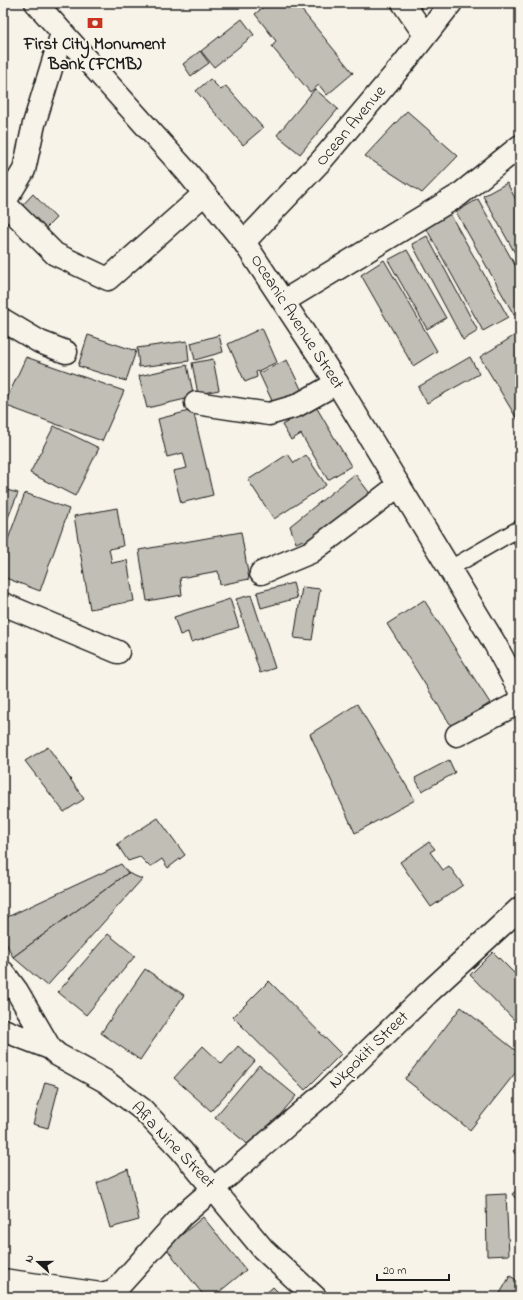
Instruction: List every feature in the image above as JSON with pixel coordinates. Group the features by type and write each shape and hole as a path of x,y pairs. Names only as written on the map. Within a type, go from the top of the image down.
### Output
{"street":[{"name":"Oceanic Avenue Street","path":"36,3 187,172 244,242 337,383 517,679"},
{"path":"403,3 425,35"},
{"name":"Ocean Avenue","path":"244,242 321,162 404,63 451,3"},
{"path":"62,33 34,124 24,170 4,203 55,254 108,279 204,194"},
{"path":"284,301 459,195 520,146"},
{"path":"3,320 40,342 66,352"},
{"path":"196,403 269,414 296,406 337,383"},
{"path":"261,573 311,552 399,485"},
{"path":"3,604 118,652"},
{"path":"457,735 520,702"},
{"name":"Nkpokiti Street","path":"3,1280 101,1294 112,1291 119,1286 183,1215 328,1090 428,993 520,908"},
{"path":"3,972 17,991 50,1048"},
{"name":"Afia Nine Street","path":"3,1030 50,1048 105,1081 143,1110 181,1150 263,1249 315,1297"}],"lane":[{"path":"449,569 520,528"}],"building":[{"path":"268,3 296,3 353,73 327,95 319,85 310,92 272,47 276,41 255,14"},
{"path":"242,19 254,35 214,67 201,51"},
{"path":"200,51 209,63 191,76 183,64"},
{"path":"210,79 221,90 226,86 263,128 243,145 196,91"},
{"path":"315,89 338,109 300,154 277,135"},
{"path":"407,111 458,156 422,193 365,156"},
{"path":"507,183 520,207 520,262 483,196"},
{"path":"33,194 56,218 42,232 19,209"},
{"path":"478,199 520,274 520,311 514,315 456,212"},
{"path":"450,214 508,317 483,331 426,228"},
{"path":"427,236 478,331 463,340 412,244"},
{"path":"407,250 446,318 427,329 388,260"},
{"path":"384,260 437,351 413,366 361,275"},
{"path":"262,328 277,362 256,372 257,377 245,382 228,344"},
{"path":"520,332 520,424 480,357"},
{"path":"88,335 136,351 126,381 78,366"},
{"path":"219,335 223,352 195,360 191,343"},
{"path":"187,341 189,361 139,367 137,348"},
{"path":"26,357 124,391 102,441 4,405"},
{"path":"470,357 479,374 427,403 418,387"},
{"path":"213,359 219,390 198,394 192,363"},
{"path":"287,360 302,391 274,405 259,373"},
{"path":"187,365 194,397 147,408 139,376"},
{"path":"315,405 351,466 328,480 301,434 291,440 282,425"},
{"path":"193,410 213,495 181,503 173,471 187,468 183,453 167,457 158,419"},
{"path":"54,426 99,448 75,496 30,473"},
{"path":"288,454 294,463 306,455 326,485 274,519 248,480"},
{"path":"355,474 372,496 307,546 303,540 296,543 290,526"},
{"path":"3,489 18,493 3,530"},
{"path":"25,493 69,509 40,591 3,577 3,553"},
{"path":"117,508 123,546 109,549 112,563 127,560 134,601 90,609 74,516"},
{"path":"241,532 249,579 220,585 218,571 180,578 182,595 147,601 139,550"},
{"path":"520,536 520,558 512,539"},
{"path":"293,583 297,598 261,608 257,592"},
{"path":"302,587 320,589 312,640 294,638"},
{"path":"251,595 275,668 260,673 236,599"},
{"path":"230,599 239,627 191,642 188,632 180,635 174,617"},
{"path":"424,600 490,703 452,727 387,624"},
{"path":"357,704 415,800 355,833 310,734"},
{"path":"48,747 84,799 64,812 25,761"},
{"path":"449,760 455,773 422,791 415,778"},
{"path":"158,818 185,855 168,868 162,859 150,867 140,857 128,861 117,844"},
{"path":"429,842 435,849 430,852 443,870 449,866 463,885 431,907 400,862"},
{"path":"121,864 128,873 13,957 3,937 3,919"},
{"path":"128,873 142,879 47,986 13,957"},
{"path":"108,934 135,956 86,1015 58,992"},
{"path":"493,952 520,979 520,1026 470,975"},
{"path":"145,969 184,995 140,1060 101,1033"},
{"path":"269,981 341,1054 305,1090 233,1017"},
{"path":"461,1007 520,1054 520,1067 470,1130 405,1079"},
{"path":"203,1046 222,1064 238,1046 255,1061 211,1111 174,1078"},
{"path":"259,1065 296,1096 252,1148 215,1117"},
{"path":"45,1082 59,1086 48,1128 33,1124"},
{"path":"520,1145 520,1160 513,1151"},
{"path":"128,1169 139,1220 110,1228 97,1183"},
{"path":"520,1188 520,1204 512,1194"},
{"path":"506,1194 509,1255 487,1256 486,1195"},
{"path":"203,1217 246,1270 213,1297 205,1297 166,1248"},
{"path":"510,1276 520,1282 520,1296 498,1297"},
{"path":"273,1287 283,1297 262,1297"}],"place":[{"name":"First City Monument Bank (FCMB)","path":"95,23"}]}
